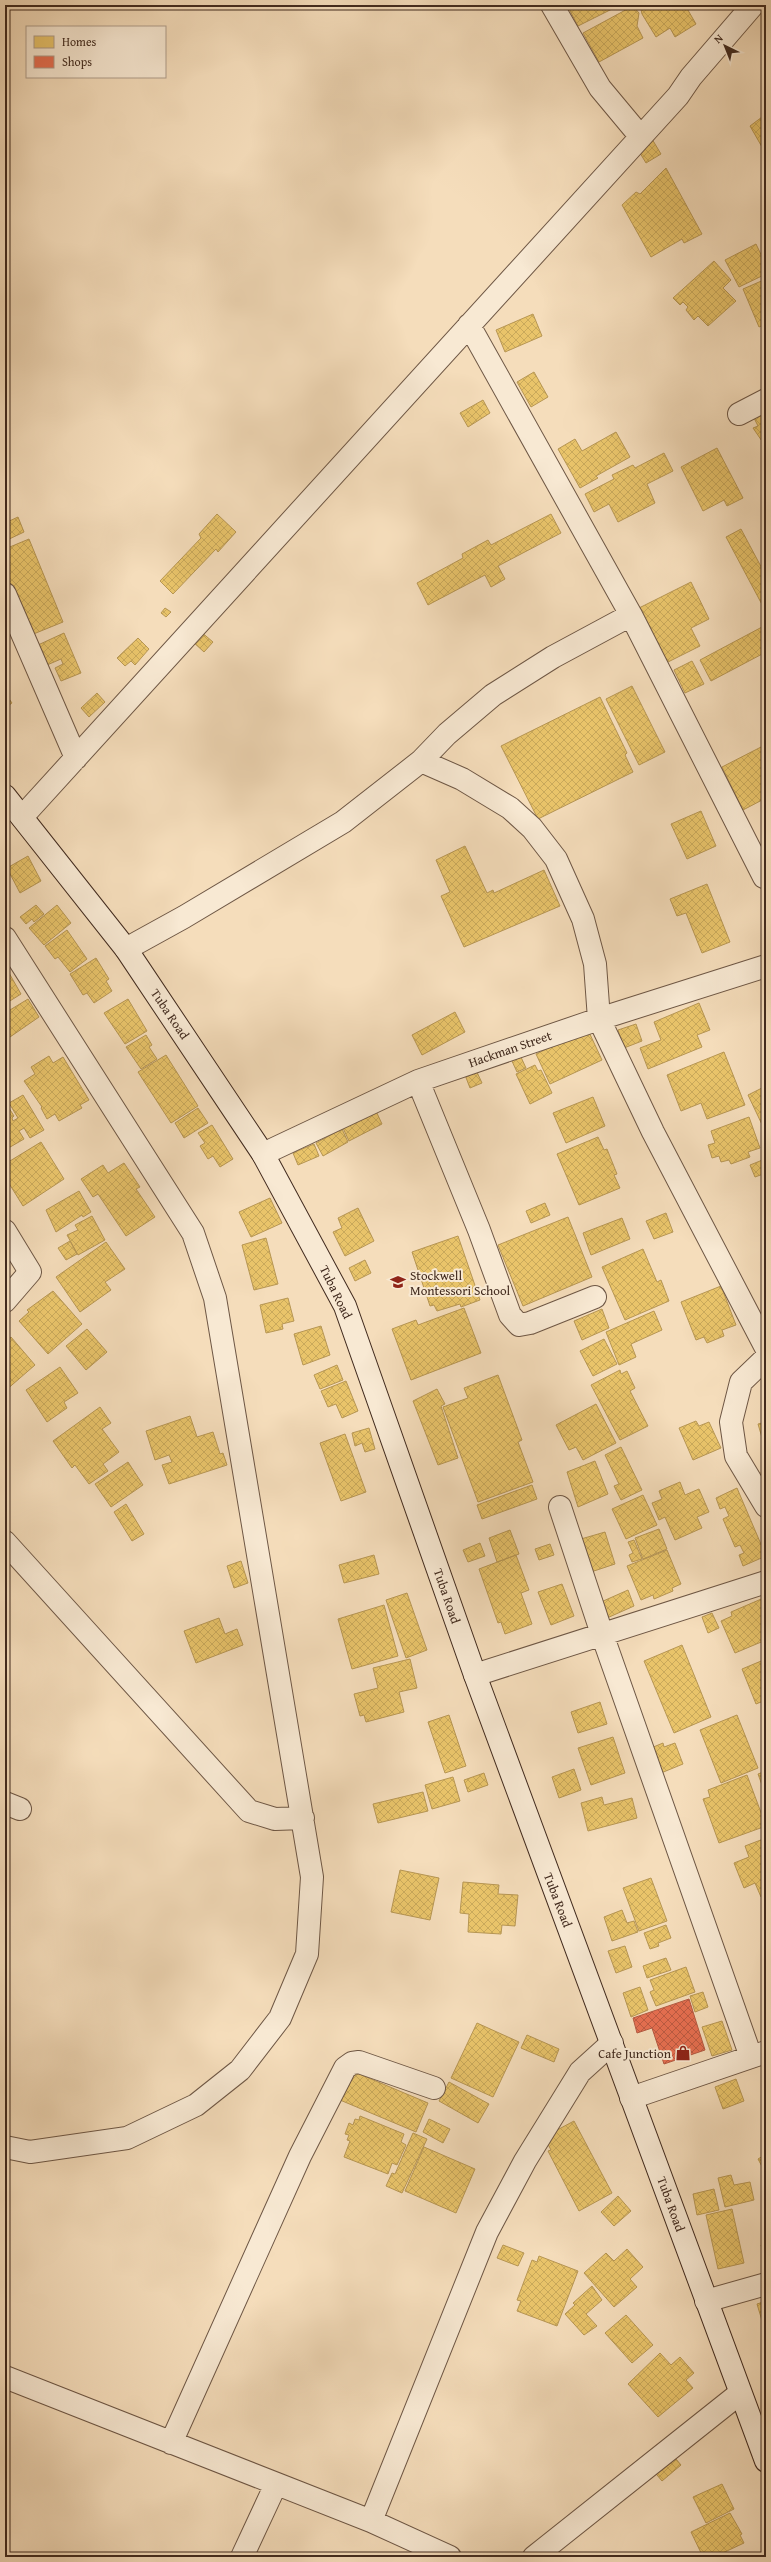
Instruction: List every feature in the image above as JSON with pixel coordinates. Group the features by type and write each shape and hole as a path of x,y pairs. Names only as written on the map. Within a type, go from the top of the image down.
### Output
{"street":[{"path":"552,5 600,88 640,136"},
{"path":"22,817 678,96 691,77 753,5"},
{"path":"469,325 631,615 764,877"},
{"path":"739,414 766,400"},
{"path":"5,594 76,758"},
{"path":"126,949 191,913 343,822 421,762 447,734 493,694 553,657 631,615"},
{"path":"421,762 462,779 510,808 532,828 556,859 583,919 595,964 599,1019 653,1132 766,1348"},
{"name":"Tuba Road","path":"5,796 126,949 262,1154 345,1306 475,1675 612,2043 739,2394 766,2461"},
{"path":"5,938 193,1233 212,1290 312,1877 307,1954 280,2018 240,2070 196,2105 127,2138 30,2152 5,2147"},
{"name":"Hackman Street","path":"262,1154 418,1081 599,1019 766,966"},
{"path":"418,1081 479,1230 510,1315 519,1325 530,1323 595,1297"},
{"path":"5,1231 30,1272 5,1301"},
{"path":"766,1358 741,1382 730,1422 736,1456 766,1506"},
{"path":"560,1507 602,1634 758,2055 631,2098"},
{"path":"5,1542 249,1811 275,1819 303,1818"},
{"path":"475,1675 766,1582"},
{"path":"371,2521 487,2232 525,2161 580,2072 612,2043"},
{"path":"171,2443 300,2156 345,2068 352,2063 359,2062 434,2088"},
{"path":"706,2301 766,2284"},
{"path":"5,2376 371,2521 450,2557"},
{"path":"534,2557 739,2394"},
{"path":"242,2557 276,2484"}],"building: Homes":[{"path":"567,5 620,5 578,26"},
{"path":"640,5 685,5 696,24 675,37 670,28 656,37 642,14"},
{"path":"633,6 639,13 637,26 643,38 599,62 583,33"},
{"path":"766,114 766,154 750,126"},
{"path":"652,139 661,154 646,163 637,148"},
{"path":"666,168 702,234 684,243 682,239 651,257 622,205 636,192 640,194"},
{"path":"756,244 766,265 766,274 739,287 725,260"},
{"path":"714,261 731,280 723,288 736,301 708,326 698,316 694,320 686,310 688,307 683,302 680,305 673,298"},
{"path":"766,279 766,324 759,327 743,289"},
{"path":"533,314 542,336 505,352 496,330"},
{"path":"534,372 548,397 531,407 517,382"},
{"path":"483,400 490,413 468,427 460,413"},
{"path":"766,412 766,447 753,428 758,426 754,418"},
{"path":"616,432 630,457 596,476 598,478 580,488 558,449 575,439 582,451"},
{"path":"717,448 743,498 727,506 724,500 703,511 681,467"},
{"path":"664,453 673,471 647,484 655,503 618,522 609,504 594,512 585,494 614,479 612,475 633,465 635,468"},
{"path":"217,514 236,532 218,552 216,549 173,594 160,581 201,538 199,534"},
{"path":"551,514 561,533 498,566 505,579 491,587 485,575 428,605 417,583 463,558 462,554 488,540 491,545"},
{"path":"18,517 24,532 5,541 5,523"},
{"path":"741,529 766,576 766,612 726,537"},
{"path":"29,539 63,622 31,635 5,573 5,549"},
{"path":"691,582 709,619 691,628 700,646 666,663 637,609"},
{"path":"165,608 171,612 166,617 161,613"},
{"path":"762,627 766,634 766,652 711,681 700,660"},
{"path":"200,631 213,642 204,652 192,641"},
{"path":"64,633 81,673 61,681 55,668 63,664 61,659 47,665 38,645"},
{"path":"138,638 149,649 135,665 131,661 125,666 117,658"},
{"path":"692,661 704,684 685,693 674,670"},
{"path":"632,686 665,752 639,765 606,699"},
{"path":"5,693 12,703 5,708"},
{"path":"97,693 105,702 89,717 81,708"},
{"path":"600,697 627,753 625,755 633,772 538,819 501,746"},
{"path":"761,747 766,756 766,798 743,810 722,767"},
{"path":"701,811 716,846 687,859 671,824"},
{"path":"465,846 487,893 493,890 494,893 544,870 560,906 464,947 441,896 450,892 436,860"},
{"path":"28,856 41,881 20,893 7,868"},
{"path":"707,884 730,942 702,953 686,913 677,916 670,899"},
{"path":"36,905 44,914 34,922 32,919 26,924 20,917"},
{"path":"57,905 71,923 44,945 29,928"},
{"path":"67,930 87,959 70,972 58,957 55,959 45,946"},
{"path":"96,958 109,979 106,981 112,991 94,1003 87,993 83,995 70,974"},
{"path":"5,966 21,994 5,1004"},
{"path":"28,999 39,1017 10,1037 5,1029 5,1013"},
{"path":"128,999 147,1031 125,1044 104,1013"},
{"path":"699,1003 710,1030 697,1035 702,1047 648,1069 640,1048 661,1040 654,1022"},
{"path":"455,1012 465,1032 422,1055 412,1035"},
{"path":"636,1024 642,1041 624,1048 618,1030"},
{"path":"588,1030 602,1060 550,1084 536,1054"},
{"path":"146,1035 152,1045 149,1047 157,1059 141,1069 126,1047"},
{"path":"724,1052 745,1105 707,1119 701,1103 681,1111 667,1075"},
{"path":"166,1055 198,1106 171,1123 138,1072"},
{"path":"520,1055 526,1068 517,1072 511,1059"},
{"path":"49,1056 53,1063 63,1057 89,1100 80,1105 82,1108 59,1121 55,1114 47,1119 41,1108 42,1107 24,1081 35,1074 31,1067"},
{"path":"535,1065 538,1071 541,1070 552,1093 530,1104 516,1074"},
{"path":"5,1069 9,1076 5,1079"},
{"path":"476,1070 482,1083 470,1088 465,1075"},
{"path":"766,1086 766,1133 748,1095"},
{"path":"23,1095 44,1130 30,1138 24,1128 19,1131 24,1139 5,1150 5,1106 7,1105 14,1116 12,1118 13,1121 18,1118 9,1103"},
{"path":"593,1097 605,1126 566,1143 553,1113"},
{"path":"198,1108 208,1123 184,1138 175,1123"},
{"path":"376,1111 382,1124 349,1141 343,1128"},
{"path":"749,1117 760,1148 748,1152 750,1157 731,1164 729,1160 721,1162 719,1156 712,1158 708,1145 715,1143 711,1131"},
{"path":"212,1125 233,1159 220,1167 213,1156 208,1159 200,1146 205,1143 198,1133"},
{"path":"342,1129 348,1142 323,1156 316,1143"},
{"path":"598,1137 604,1150 607,1149 617,1174 614,1175 620,1188 579,1205 557,1154"},
{"path":"41,1142 64,1179 23,1206 5,1177 5,1164"},
{"path":"314,1144 319,1156 298,1165 293,1153"},
{"path":"765,1159 766,1173 755,1177 750,1165"},
{"path":"124,1163 140,1187 136,1189 155,1217 126,1236 98,1194 93,1197 81,1179 103,1165 108,1173"},
{"path":"79,1191 91,1212 83,1217 82,1215 56,1232 46,1210"},
{"path":"270,1198 282,1223 251,1237 239,1212"},
{"path":"545,1203 550,1215 531,1223 526,1211"},
{"path":"358,1208 374,1241 345,1256 333,1232 342,1228 338,1218"},
{"path":"666,1213 673,1232 654,1239 646,1221"},
{"path":"92,1216 105,1240 78,1255 67,1235 78,1230 75,1225"},
{"path":"568,1217 592,1277 523,1306 498,1245"},
{"path":"622,1218 630,1239 591,1255 583,1233"},
{"path":"458,1236 480,1300 461,1307 460,1304 437,1311 434,1305 430,1306 412,1252"},
{"path":"266,1238 278,1284 254,1290 242,1245"},
{"path":"70,1241 77,1254 66,1260 58,1248"},
{"path":"106,1242 125,1269 105,1282 111,1290 80,1312 56,1277"},
{"path":"643,1249 657,1282 661,1280 669,1301 625,1320 602,1267"},
{"path":"5,1251 13,1260 5,1266"},
{"path":"365,1260 371,1273 355,1281 349,1268"},
{"path":"721,1286 736,1325 722,1330 724,1336 707,1343 704,1337 696,1340 681,1302"},
{"path":"53,1291 82,1324 48,1354 19,1321 29,1312 27,1310"},
{"path":"288,1298 294,1321 282,1324 283,1329 266,1333 260,1305"},
{"path":"464,1308 481,1353 411,1380 392,1329 416,1320 418,1325"},
{"path":"602,1309 609,1328 582,1340 574,1321"},
{"path":"654,1311 662,1330 631,1344 636,1357 619,1365 606,1332"},
{"path":"321,1326 330,1355 303,1365 294,1334"},
{"path":"87,1329 107,1352 86,1370 66,1346"},
{"path":"11,1337 35,1365 5,1391 5,1342"},
{"path":"604,1339 617,1364 593,1376 580,1351"},
{"path":"337,1365 343,1380 320,1389 314,1375"},
{"path":"60,1367 78,1393 64,1402 67,1408 47,1422 26,1390"},
{"path":"620,1370 621,1374 627,1371 635,1388 630,1391 648,1426 620,1440 591,1385"},
{"path":"498,1375 522,1440 518,1442 533,1482 478,1502 443,1407 468,1398 464,1388"},
{"path":"346,1381 358,1411 342,1418 336,1404 328,1407 321,1391"},
{"path":"437,1389 445,1404 441,1406 458,1458 438,1465 413,1401"},
{"path":"596,1404 616,1443 583,1460 576,1447 569,1450 556,1425"},
{"path":"100,1407 111,1423 102,1429 119,1452 103,1464 108,1471 89,1484 75,1465 72,1468 53,1441"},
{"path":"766,1410 766,1422 762,1411"},
{"path":"190,1416 197,1437 213,1432 220,1454 223,1453 227,1465 169,1484 162,1465 172,1462 169,1455 155,1460 146,1431"},
{"path":"696,1421 699,1426 709,1422 721,1448 693,1460 679,1428"},
{"path":"766,1422 766,1440 763,1441 758,1424"},
{"path":"369,1428 375,1449 365,1452 362,1443 355,1446 352,1433"},
{"path":"345,1434 366,1492 341,1501 320,1443"},
{"path":"621,1447 642,1490 621,1500 614,1486 619,1484 605,1455"},
{"path":"595,1461 608,1494 578,1507 567,1472"},
{"path":"128,1462 143,1485 111,1507 95,1484"},
{"path":"766,1471 766,1489 761,1472"},
{"path":"680,1482 685,1495 699,1489 709,1512 697,1517 702,1528 675,1540 665,1517 659,1520 652,1503 662,1499 659,1491"},
{"path":"532,1485 537,1499 482,1519 477,1505"},
{"path":"737,1488 766,1556 743,1566 739,1555 744,1553 740,1545 735,1547 723,1519 729,1516 725,1507 720,1509 716,1498"},
{"path":"643,1495 657,1525 626,1539 612,1509"},
{"path":"126,1504 144,1534 132,1541 114,1512"},
{"path":"659,1529 667,1549 643,1559 635,1538"},
{"path":"510,1530 519,1554 497,1562 489,1538"},
{"path":"605,1532 615,1564 591,1572 581,1539"},
{"path":"634,1540 642,1559 632,1562 629,1555 633,1553 628,1542"},
{"path":"480,1543 485,1556 468,1562 463,1550"},
{"path":"550,1544 554,1555 539,1560 535,1549"},
{"path":"667,1550 681,1584 672,1588 673,1591 654,1599 653,1595 641,1600 627,1566"},
{"path":"374,1555 379,1574 344,1583 339,1565"},
{"path":"516,1555 529,1590 521,1593 532,1624 505,1634 501,1622 498,1623 479,1569"},
{"path":"241,1561 248,1583 234,1588 227,1566"},
{"path":"562,1584 574,1616 551,1625 538,1592"},
{"path":"628,1590 634,1606 607,1618 601,1602"},
{"path":"407,1593 427,1650 406,1658 386,1600"},
{"path":"766,1597 766,1640 735,1653 721,1621 732,1616 731,1612"},
{"path":"384,1605 398,1656 352,1669 338,1619"},
{"path":"712,1613 719,1628 708,1633 702,1617"},
{"path":"219,1618 225,1634 237,1629 243,1645 196,1663 184,1631"},
{"path":"682,1645 711,1717 674,1733 644,1661"},
{"path":"410,1659 417,1688 399,1692 404,1712 366,1722 364,1715 360,1716 354,1694 378,1688 373,1668"},
{"path":"766,1659 766,1700 756,1704 742,1669"},
{"path":"600,1702 607,1724 578,1733 571,1712"},
{"path":"449,1715 466,1766 445,1773 428,1722"},
{"path":"737,1715 758,1768 721,1783 700,1730"},
{"path":"613,1737 625,1773 591,1785 578,1748"},
{"path":"663,1743 664,1747 675,1743 683,1764 661,1773 651,1748"},
{"path":"574,1769 581,1790 559,1798 552,1777"},
{"path":"766,1771 766,1796 758,1774"},
{"path":"484,1773 488,1785 468,1792 464,1780"},
{"path":"747,1775 766,1826 719,1843 703,1799 710,1797 708,1790"},
{"path":"453,1777 460,1801 432,1809 425,1785"},
{"path":"423,1792 428,1811 378,1823 373,1804"},
{"path":"602,1797 604,1805 632,1798 637,1818 588,1831 581,1803"},
{"path":"766,1838 766,1895 761,1897 755,1883 744,1888 734,1863 749,1857 745,1846"},
{"path":"400,1870 439,1878 430,1920 391,1912"},
{"path":"651,1878 667,1921 639,1931 623,1888"},
{"path":"463,1882 499,1885 498,1894 518,1895 515,1926 502,1925 501,1934 468,1932 469,1914 460,1913"},
{"path":"622,1910 627,1923 634,1921 638,1932 612,1941 604,1917"},
{"path":"666,1925 671,1938 658,1943 659,1946 650,1949 644,1933"},
{"path":"625,1946 632,1967 616,1973 608,1951"},
{"path":"666,1958 671,1970 647,1978 643,1966"},
{"path":"686,1967 695,1992 656,2006 650,1992 654,1990 650,1980"},
{"path":"640,1987 648,2010 631,2017 623,1993"},
{"path":"703,1992 708,2007 695,2012 690,1996"},
{"path":"722,2021 732,2050 712,2056 702,2027"},
{"path":"477,2023 519,2042 493,2097 451,2078"},
{"path":"527,2035 559,2049 554,2062 521,2048"},
{"path":"352,2071 428,2103 416,2132 340,2100"},
{"path":"736,2079 744,2101 723,2109 715,2087"},
{"path":"449,2082 489,2104 478,2123 439,2101"},
{"path":"360,2116 404,2134 401,2142 406,2145 397,2165 392,2163 388,2174 344,2157 350,2141 347,2140 349,2135 345,2134 349,2123 353,2125 355,2119 359,2120"},
{"path":"429,2119 450,2129 443,2143 423,2132"},
{"path":"574,2121 612,2193 579,2211 548,2151 551,2150 544,2137"},
{"path":"413,2133 427,2139 402,2193 386,2186 392,2173 395,2174"},
{"path":"424,2147 475,2169 456,2213 405,2191"},
{"path":"766,2154 766,2174 758,2159"},
{"path":"731,2175 734,2185 750,2182 754,2200 725,2207 718,2178"},
{"path":"714,2189 719,2210 697,2215 693,2194"},
{"path":"618,2196 631,2211 614,2226 601,2212"},
{"path":"732,2209 744,2263 718,2269 706,2215"},
{"path":"766,2244 766,2259 765,2259 761,2245"},
{"path":"503,2245 524,2253 518,2266 497,2258"},
{"path":"627,2249 643,2267 630,2279 637,2287 614,2307 584,2273 606,2253 614,2261"},
{"path":"539,2256 578,2271 557,2326 517,2311 521,2301 517,2300 532,2260 537,2262"},
{"path":"592,2286 602,2300 586,2314 597,2326 584,2335 565,2314 575,2305 573,2303"},
{"path":"766,2301 766,2334 757,2304"},
{"path":"626,2315 653,2345 632,2363 605,2333"},
{"path":"660,2353 671,2365 680,2357 694,2373 686,2380 693,2388 658,2417 628,2384"},
{"path":"671,2453 681,2465 662,2481 652,2469"},
{"path":"722,2484 734,2509 706,2523 693,2497"},
{"path":"730,2513 742,2534 740,2535 744,2543 714,2557 703,2557 691,2532"}],"building: Shops":[{"path":"689,1999 705,2050 664,2064 652,2028 637,2033 633,2018"}],"place":[{"name":"Stockwell Montessori School","path":"398,1282"},
{"name":"Cafe Junction","path":"683,2053"}]}
